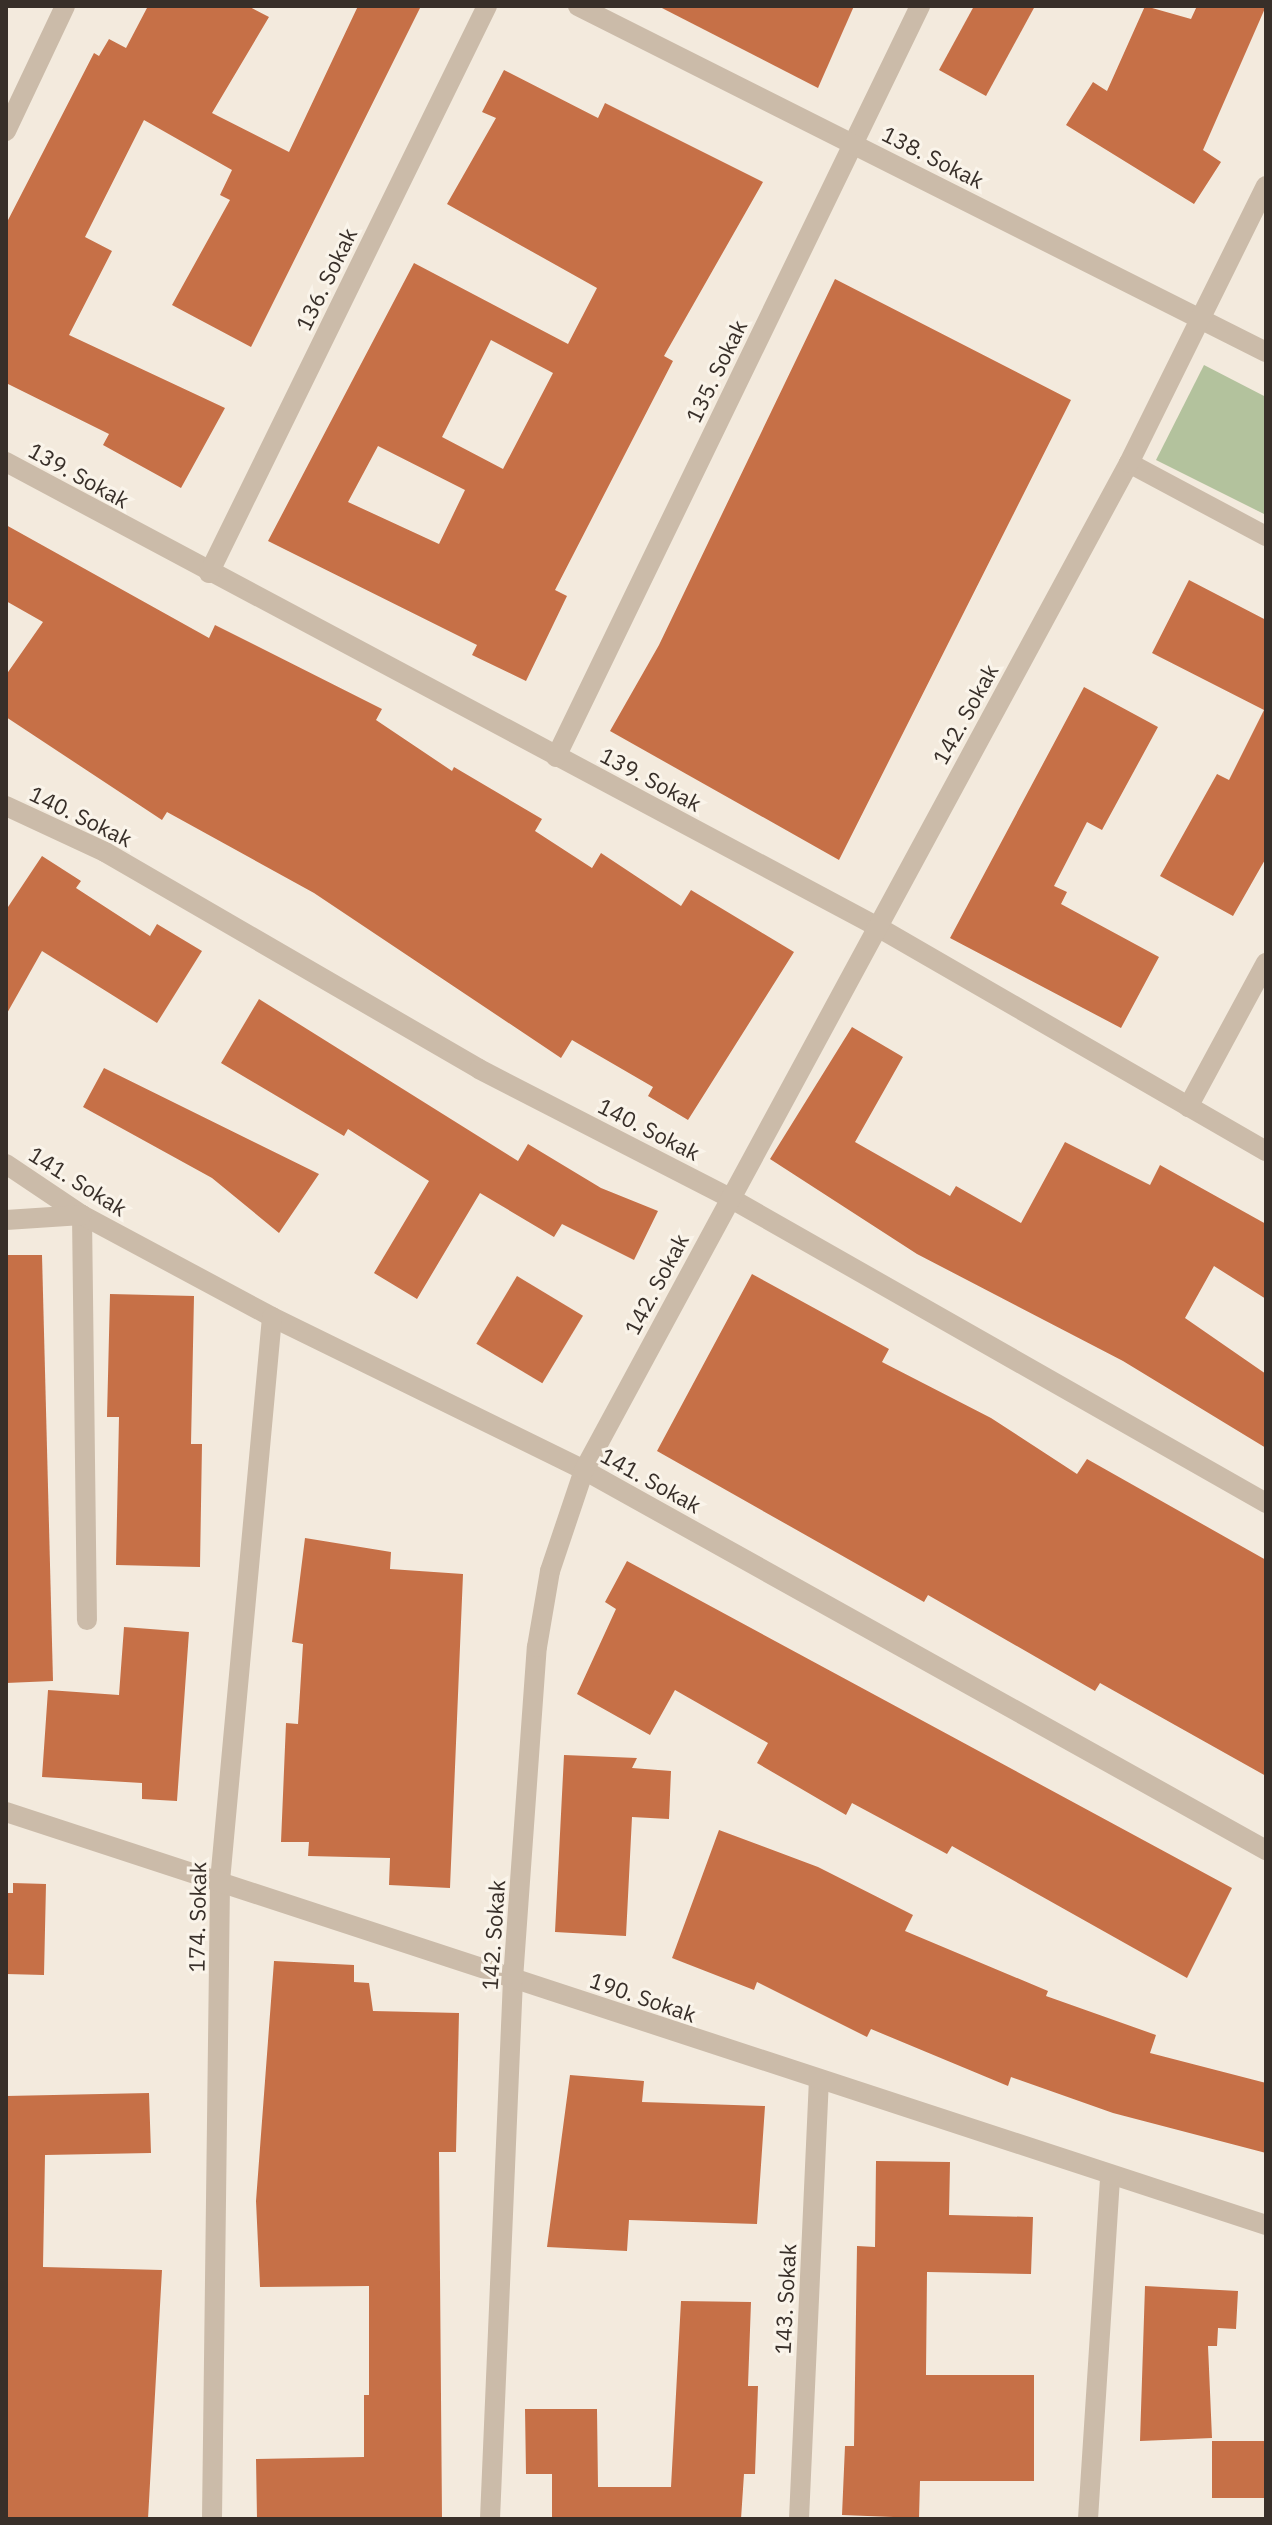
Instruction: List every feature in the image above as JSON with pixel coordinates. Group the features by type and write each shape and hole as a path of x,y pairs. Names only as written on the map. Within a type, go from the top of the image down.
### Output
{"street":[{"path":"6,131 65,6"},
{"name":"136. Sokak","path":"209,573 487,6"},
{"name":"138. Sokak","path":"578,6 1266,352"},
{"name":"135. Sokak","path":"556,757 920,6"},
{"name":"142. Sokak","path":"490,2519 513,1979 537,1647 550,1571 584,1470 1129,463 1266,186"},
{"name":"139. Sokak","path":"6,462 209,573 876,926 1266,1151"},
{"path":"1129,463 1266,536"},
{"name":"140. Sokak","path":"6,806 105,852 479,1069 730,1198 1266,1503"},
{"path":"1188,1107 1266,963"},
{"name":"141. Sokak","path":"6,1164 82,1215 272,1317 584,1470 1266,1850"},
{"path":"6,1220 82,1215 87,1620"},
{"name":"174. Sokak","path":"212,2519 220,1881 272,1317"},
{"name":"190. Sokak","path":"6,1812 1110,2177 1266,2225"},
{"name":"143. Sokak","path":"799,2519 819,2081"},
{"path":"1088,2519 1110,2177"}],"green space":[{"path":"1204,365 1266,397 1266,515 1156,460"}],"building":[{"path":"148,6 248,6 269,17 212,113 289,152 358,6 421,6 251,347 172,305 230,200 220,195 232,170 144,120 85,237 112,251 69,335 225,408 181,488 103,445 109,434 6,383 6,224 94,53 99,56 109,39 126,48"},
{"path":"658,6 854,6 818,88"},
{"path":"974,6 1035,6 986,96 939,70"},
{"path":"1145,6 1191,19 1197,6 1266,6 1203,150 1221,162 1194,204 1066,125 1093,82 1107,91"},
{"path":"504,70 598,118 605,103 763,182 664,356 673,361 555,590 567,596 526,681 472,655 477,645 268,541 414,263 568,344 597,288 447,204 496,118 482,112","holes":["491,340 553,373 503,469 442,437","378,446 465,490 439,544 348,502"]},
{"path":"835,279 1071,400 839,860 610,731 659,645"},
{"path":"6,525 209,638 215,625 382,709 376,720 452,771 454,767 542,819 535,831 592,868 601,853 681,906 691,890 794,952 688,1120 648,1096 653,1087 572,1040 561,1058 314,893 167,812 162,820 6,717 6,675 43,622 6,601"},
{"path":"1189,580 1266,620 1266,858 1233,916 1160,876 1217,774 1229,780 1264,710 1152,653"},
{"path":"1084,687 1158,727 1102,830 1087,822 1054,886 1067,892 1061,904 1159,957 1121,1028 950,938"},
{"path":"42,856 81,881 76,888 150,936 157,924 202,951 157,1023 42,951 6,1015 6,910"},
{"path":"259,999 518,1161 528,1144 601,1188 658,1211 634,1260 562,1224 554,1237 480,1193 417,1299 374,1273 429,1181 348,1129 344,1136 221,1063"},
{"path":"852,1027 903,1057 855,1142 950,1196 956,1186 1021,1223 1065,1142 1150,1185 1160,1165 1266,1224 1266,1299 1214,1266 1185,1318 1266,1374 1266,1448 1123,1361 917,1254 770,1159"},
{"path":"104,1068 319,1174 279,1233 212,1178 83,1107"},
{"path":"6,1255 42,1255 53,1681 6,1683"},
{"path":"752,1274 889,1349 882,1362 991,1418 1077,1474 1087,1459 1266,1560 1266,1776 1100,1683 1095,1691 928,1595 924,1602 657,1451"},
{"path":"517,1276 583,1316 542,1383 476,1344"},
{"path":"110,1294 194,1296 191,1444 202,1444 200,1567 116,1565 119,1417 107,1417"},
{"path":"305,1538 391,1552 390,1569 463,1574 450,1888 389,1885 390,1858 308,1856 309,1842 281,1842 286,1723 298,1724 303,1644 292,1642"},
{"path":"627,1561 1232,1888 1187,1978 952,1846 947,1854 852,1803 846,1815 757,1763 768,1743 675,1690 650,1735 577,1694 616,1609 605,1602"},
{"path":"124,1627 189,1632 177,1801 142,1799 142,1783 42,1777 48,1690 119,1695"},
{"path":"564,1755 637,1758 632,1768 671,1771 669,1819 632,1817 626,1936 555,1932"},
{"path":"719,1830 818,1867 913,1915 905,1931 1048,1991 1046,1996 1156,2035 1150,2053 1266,2083 1266,2153 1113,2113 1011,2077 1008,2086 871,2029 867,2037 757,1982 754,1990 672,1958"},
{"path":"13,1883 46,1884 44,1975 6,1974 6,1893 13,1893"},
{"path":"274,1961 354,1965 354,1982 369,1983 373,2011 459,2013 456,2152 439,2152 442,2519 257,2519 256,2459 364,2457 364,2395 369,2395 369,2286 260,2287 256,2201"},
{"path":"570,2075 644,2081 642,2102 765,2106 757,2224 629,2220 627,2251 547,2247"},
{"path":"149,2093 151,2153 45,2155 43,2267 162,2270 148,2519 6,2519 6,2096"},
{"path":"876,2161 950,2162 949,2215 1033,2217 1031,2274 927,2272 926,2375 1034,2375 1034,2481 920,2481 919,2518 842,2515 845,2446 854,2446 857,2246 875,2247"},
{"path":"1145,2286 1238,2291 1236,2329 1218,2328 1217,2346 1208,2346 1212,2438 1140,2441"},
{"path":"681,2301 751,2302 748,2386 758,2386 755,2474 744,2474 741,2519 552,2519 552,2474 526,2474 525,2409 597,2409 598,2487 671,2487"},
{"path":"1212,2441 1266,2441 1266,2498 1212,2498"}]}
